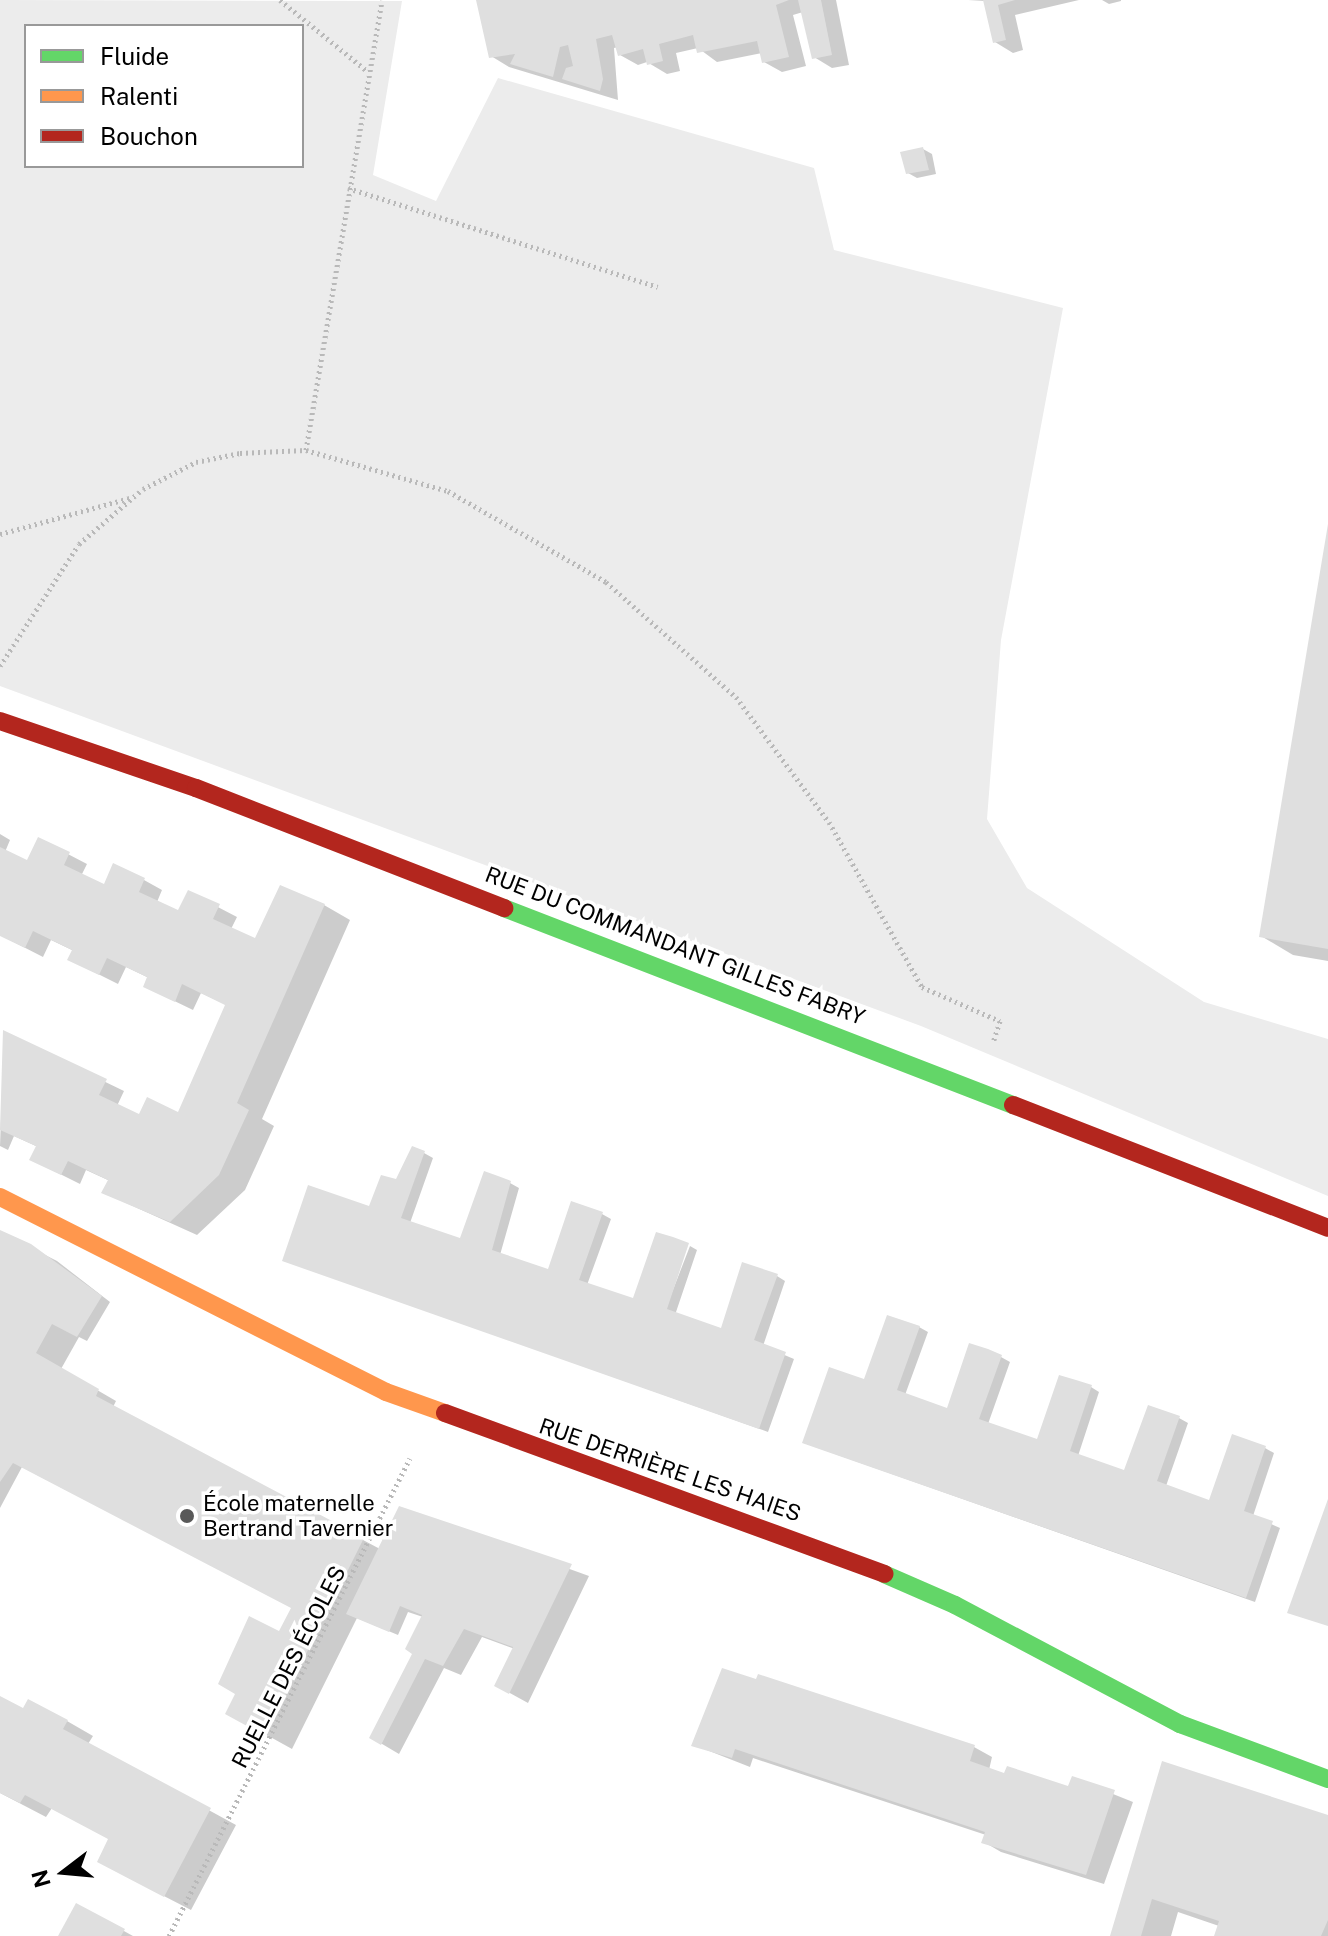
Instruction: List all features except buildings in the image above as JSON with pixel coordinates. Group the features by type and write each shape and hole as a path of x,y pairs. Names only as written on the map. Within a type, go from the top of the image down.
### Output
{"street":[{"name":"RUE DU COMMANDANT GILLES FABRY","path":"0,721 196,788 977,1088 1328,1228"},
{"name":"RUE DERRIÈRE LES HAIES","path":"0,1197 176,1282 309,1356 432,1410 847,1558 955,1605 1180,1724 1328,1779"}],"path":[{"path":"280,0 367,71"},
{"path":"306,450 367,71 382,0"},
{"path":"348,188 658,287"},
{"path":"0,666 79,544 135,496 196,462 240,453 306,450 448,491 606,582 736,697 829,822 922,987 1000,1021 977,1088"},
{"path":"0,534 135,496"},
{"name":"RUELLE DES ÉCOLES","path":"169,1936 393,1497 432,1410"}],"shaded area":[{"path":"0,0 402,1 373,175 436,201 498,78 814,168 834,250 1063,308 1001,640 987,819 1027,888 1204,1002 1328,1039 1328,1196 921,1026 0,686"}],"traffic: fast":[{"path":"504,908 1013,1105"},
{"path":"884,1574 955,1605 1180,1724 1328,1779"}],"traffic: slow":[{"path":"0,1197 386,1392 445,1413"}],"traffic: jam":[{"path":"0,721 196,788 504,908"},
{"path":"1013,1105 1328,1228"},
{"path":"445,1413 884,1574"}],"place":[{"name":"École maternelle Bertrand Tavernier","path":"187,1516"}]}
